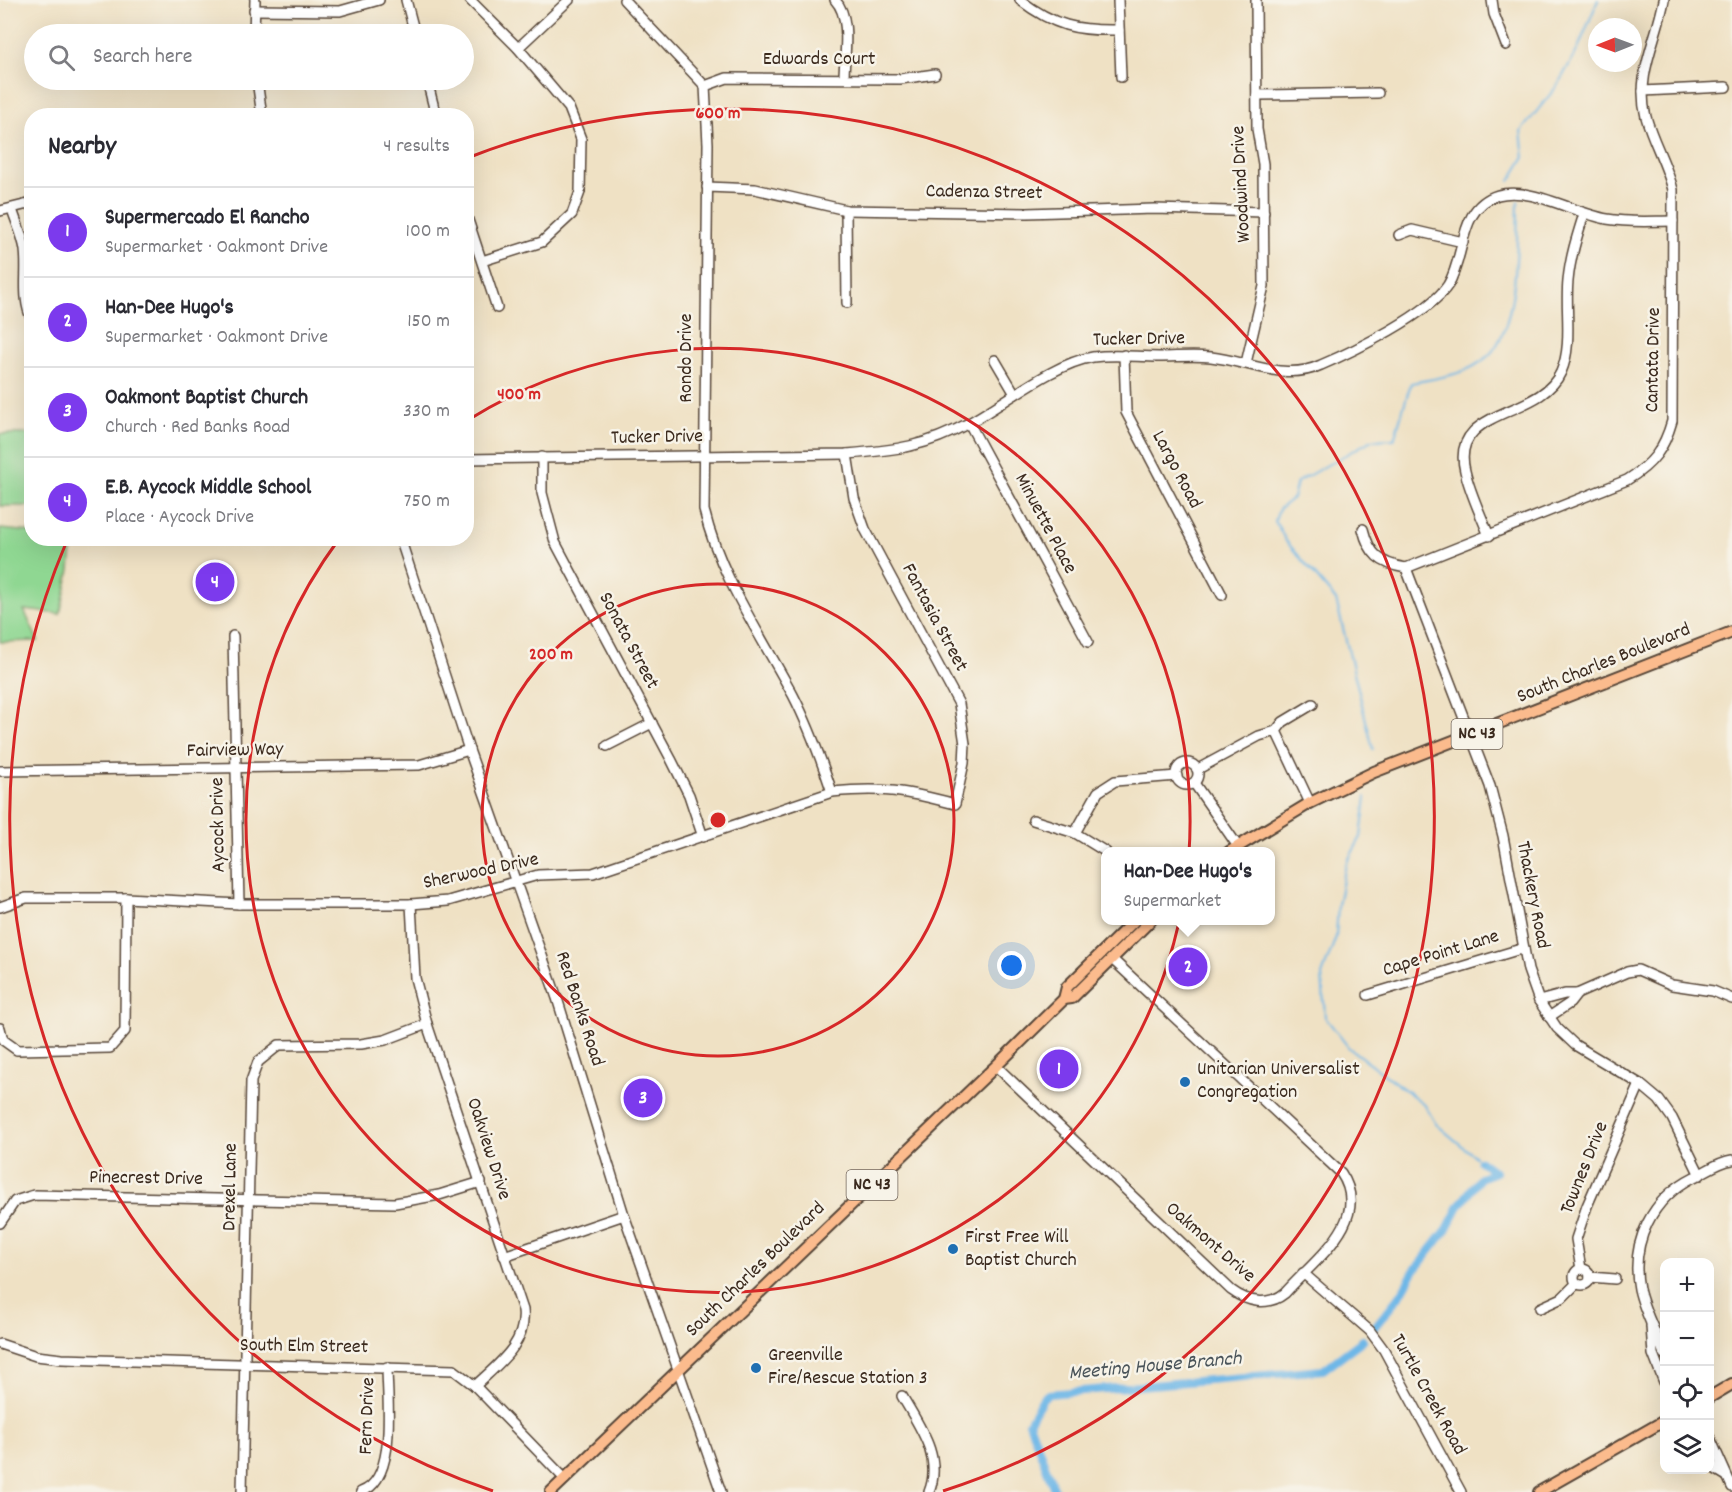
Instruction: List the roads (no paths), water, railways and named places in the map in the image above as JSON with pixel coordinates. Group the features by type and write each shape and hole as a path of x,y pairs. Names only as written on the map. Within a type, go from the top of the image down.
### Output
{"main road":[{"name":"South Charles Boulevard","path":"1235,847 1310,803 1374,772 1470,737 1732,632"},
{"name":"South Charles Boulevard","path":"1064,999 1066,987 1132,925"},
{"path":"1112,958 1111,954 1115,948 1140,925"},
{"name":"South Charles Boulevard","path":"551,1492 1064,999 1076,994 1147,925"},
{"path":"1076,994 1076,987 1093,968 1092,962"},
{"path":"1714,1394 1732,1384"},
{"path":"1539,1492 1660,1424"}],"street":[{"path":"254,24 255,0"},
{"path":"255,10 340,11 379,0"},
{"path":"406,0 412,24"},
{"path":"470,0 518,48 569,108 580,139 580,192 572,214 542,242 482,261"},
{"path":"518,48 569,0"},
{"path":"624,0 705,86"},
{"path":"835,0 840,5 845,23 844,78"},
{"path":"1020,0 1063,26 1082,30 1119,30"},
{"path":"1118,0 1121,77"},
{"name":"Woodwind Drive","path":"1246,363 1264,286 1263,164 1257,129 1256,0"},
{"path":"1492,0 1494,14 1506,45"},
{"name":"Cantata Drive","path":"1406,568 1627,480 1646,469 1662,449 1672,421 1673,190 1669,173 1646,118 1643,90 1644,70 1664,0"},
{"name":"Edwards Court","path":"705,86 727,78 900,79 935,74"},
{"name":"Rondo Drive","path":"705,86 707,187 704,510 711,539 723,567 806,721 832,792"},
{"path":"1643,90 1726,87"},
{"path":"258,90 261,108"},
{"path":"430,90 434,108"},
{"path":"1257,95 1378,93"},
{"name":"Cadenza Street","path":"707,187 755,189 846,210 911,209 1027,213 1154,209 1264,212"},
{"name":"Tucker Drive","path":"474,459 848,454 907,449 927,443 969,423 1016,394 1087,358 1124,355 1213,357 1282,372 1304,371 1320,366 1436,300 1448,285 1456,267 1467,225 1478,207 1503,194 1532,196 1584,214 1622,221 1673,221"},
{"path":"0,211 24,205"},
{"path":"12,209 24,246"},
{"path":"846,210 847,303"},
{"path":"1489,536 1464,471 1466,446 1482,423 1548,392 1562,371 1566,354 1568,273 1584,214"},
{"path":"1399,236 1412,230 1463,242"},
{"path":"474,237 497,308"},
{"name":"Largo Road","path":"1124,355 1126,412 1222,595"},
{"path":"995,360 1016,394"},
{"name":"Minuette Place","path":"969,423 1088,642"},
{"name":"Fantasia Street","path":"848,454 854,498 865,529 959,704 965,744 964,763 955,804"},
{"name":"Sonata Street","path":"542,457 542,493 555,542 689,795 703,837"},
{"path":"1363,529 1367,545 1373,554 1382,562 1406,568"},
{"name":"Red Banks Road","path":"403,546 469,750 557,998 624,1215 721,1492"},
{"name":"Thackery Road","path":"1406,568 1498,815 1528,970 1539,1001 1565,1036 1588,1054 1640,1083 1659,1100 1672,1118 1700,1174"},
{"name":"Aycock Drive","path":"233,636 238,904"},
{"path":"1198,769 1259,736 1276,731 1282,722 1313,704"},
{"path":"607,746 651,723"},
{"path":"1276,731 1310,803"},
{"name":"Fairview Way","path":"0,771 419,765 469,750"},
{"path":"1176,776 1179,766 1186,763 1193,764 1198,769 1198,777 1194,783"},
{"path":"1075,833 1098,792 1114,781 1176,776 1184,784 1194,783"},
{"path":"1194,783 1232,847"},
{"name":"Sherwood Drive","path":"0,907 26,898 126,898 238,904 411,904 448,901 538,875 593,873 832,792 867,789 903,790 955,804"},
{"path":"1033,820 1075,833 1101,849"},
{"path":"0,1029 3,1040 17,1050 110,1048 125,1031 126,898"},
{"name":"Oakview Drive","path":"411,904 415,978 427,1024 523,1310 522,1335 507,1355 475,1386"},
{"name":"Cape Point Lane","path":"1368,995 1524,948"},
{"name":"Oakmont Drive","path":"996,1066 1053,1124 1242,1298 1265,1302 1279,1299 1342,1231 1351,1213 1352,1198 1348,1184 1341,1173 1112,958"},
{"path":"1539,1001 1565,994 1577,994 1627,972 1638,970 1672,984 1713,991 1732,999"},
{"path":"1549,1017 1570,1003 1577,994"},
{"name":"Drexel Lane","path":"242,1492 251,1081 258,1062 279,1045 361,1044 385,1040 427,1024"},
{"name":"Townes Drive","path":"1581,1269 1576,1239 1583,1217 1640,1083"},
{"path":"1660,1344 1651,1326 1639,1290 1636,1267 1641,1235 1668,1193 1700,1174 1732,1160"},
{"name":"Pinecrest Drive","path":"0,1223 15,1201 34,1195 395,1203 439,1195 481,1182"},
{"path":"504,1256 624,1215"},
{"path":"1576,1283 1574,1278 1576,1272 1581,1269 1587,1271 1590,1277"},
{"name":"Turtle Creek Road","path":"1303,1272 1370,1331 1384,1350 1461,1492"},
{"path":"1590,1277 1615,1279"},
{"path":"1576,1283 1582,1285 1588,1282 1590,1277"},
{"path":"1540,1308 1562,1298 1576,1283"},
{"path":"1651,1326 1653,1354 1660,1370"},
{"name":"South Elm Street","path":"0,1344 36,1356 62,1359 446,1368 462,1375 475,1386 565,1479"},
{"name":"Fern Drive","path":"361,1492 378,1480 384,1465 387,1449 387,1367"},
{"path":"902,1396 931,1446 934,1480 929,1492"},
{"path":"1714,1446 1732,1487"},
{"path":"1714,1467 1725,1475"}],"waterway":[{"name":"Meeting House Branch","path":"1510,181 1524,158 1521,131 1557,86 1577,51 1598,0"},
{"name":"Meeting House Branch","path":"1373,749 1336,600 1286,541 1275,521 1279,509 1293,498 1297,482 1372,440 1394,439 1411,383 1452,375 1471,368 1488,356 1498,343 1511,305 1516,260 1518,201"},
{"name":"Meeting House Branch","path":"1366,797 1361,837 1346,864 1338,905 1336,937 1322,975 1325,1017 1349,1048 1424,1104 1436,1124 1480,1161"},
{"name":"Meeting House Branch","path":"1373,1329 1401,1294 1414,1271 1447,1229 1459,1206 1480,1178 1495,1172 1480,1161"},
{"name":"Meeting House Branch","path":"1055,1492 1029,1422 1043,1398 1048,1394 1323,1370 1363,1340"}],"place":[{"name":"E.B. Aycock Middle School","path":"215,582"},
{"name":"Han-Dee Hugo's","path":"1188,967"},
{"name":"Supermercado El Rancho","path":"1059,1069"},
{"name":"Unitarian Universalist Congregation","path":"1185,1082"},
{"name":"Oakmont Baptist Church","path":"643,1098"},
{"name":"First Free Will Baptist Church","path":"953,1249"},
{"name":"Greenville Fire/Rescue Station 3","path":"756,1368"}]}
